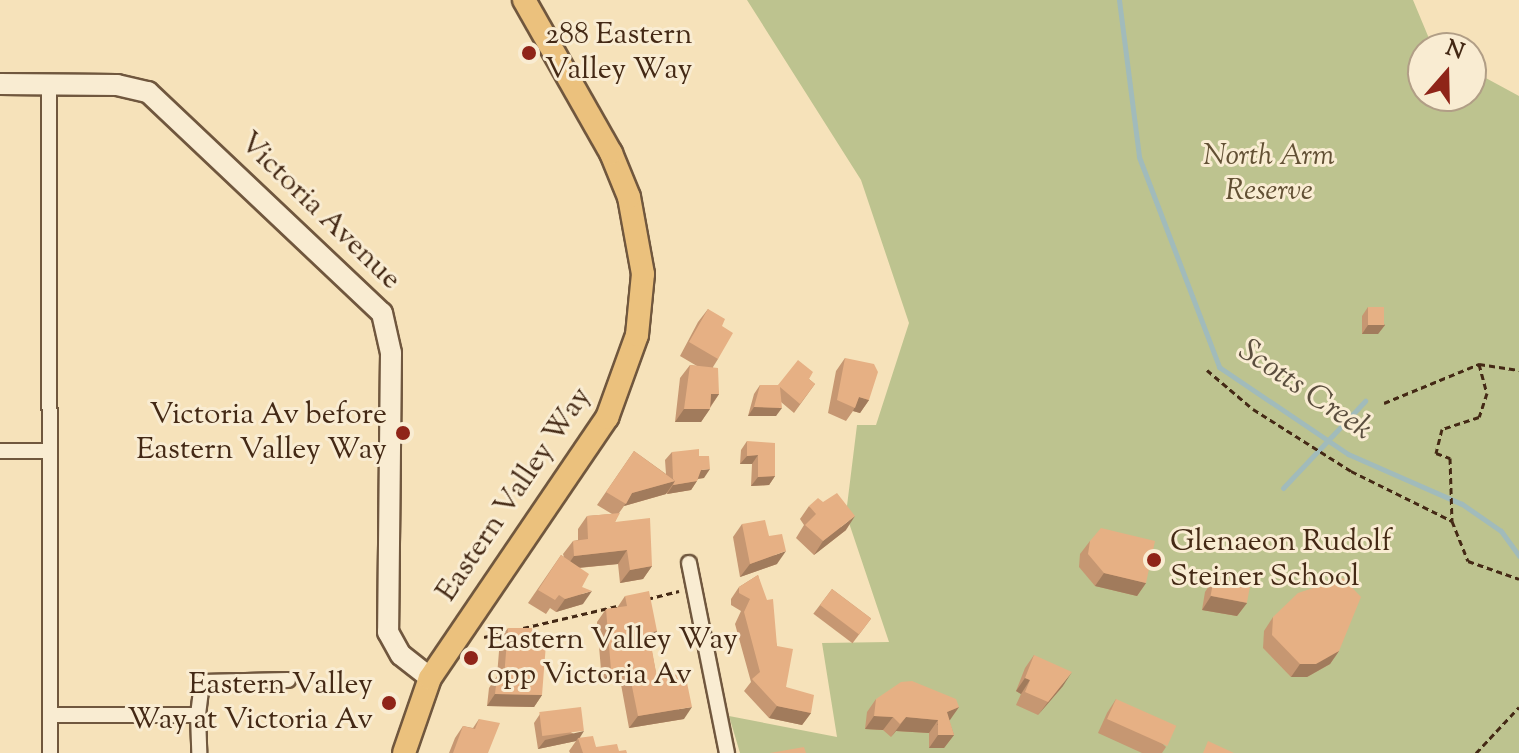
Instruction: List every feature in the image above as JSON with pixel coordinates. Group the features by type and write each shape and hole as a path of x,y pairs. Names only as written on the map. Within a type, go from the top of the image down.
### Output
{"main road":[{"name":"Eastern Valley Way","path":"404,753 430,678 607,418 631,361 641,313 639,236 622,176 524,0"}],"street":[{"name":"Victoria Avenue","path":"0,84 127,86 157,98 382,313 391,353 388,632 401,655 430,678"},
{"path":"49,84 50,753"},
{"path":"0,451 49,451"},
{"path":"689,563 727,753"},
{"path":"199,753 198,715 202,682 288,680"},
{"path":"50,715 198,715"}],"path":[{"path":"1479,364 1487,393 1479,417 1442,429 1436,453 1450,458 1452,521 1468,561 1519,579"},
{"path":"1384,403 1479,364 1519,370"},
{"path":"1207,370 1253,409 1351,471 1452,521"},
{"path":"484,637 694,588"},
{"path":"1476,753 1519,707"}],"green space":[{"name":"North Arm Reserve","path":"747,0 1413,0 1426,32 1407,32 1407,112 1487,112 1487,79 1519,96 1519,753 740,753 729,716 837,737 822,643 889,642 846,514 857,425 876,425 909,323 861,180"}],"building":[{"path":"1368,307 1384,307 1384,325 1368,325"},
{"path":"708,309 725,319 722,326 733,333 718,359 689,342"},
{"path":"845,358 874,364 878,372 869,400 859,397 855,408 837,400"},
{"path":"798,360 813,372 809,379 815,384 800,404 780,387 782,408 754,407 760,385 778,385"},
{"path":"690,365 718,368 719,394 711,394 710,409 684,409"},
{"path":"747,441 775,443 775,476 758,477 758,455 747,456"},
{"path":"699,449 699,456 709,456 710,469 701,470 697,481 673,485 672,452"},
{"path":"634,451 675,481 632,493 626,504 606,492"},
{"path":"837,493 855,516 823,541 805,525 816,514 809,506 818,498 823,502"},
{"path":"620,513 615,522 650,518 652,566 630,570 627,550 574,556 573,541 588,539 587,516"},
{"path":"765,520 769,536 782,534 786,551 750,564 742,524"},
{"path":"1101,528 1155,541 1146,583 1104,573 1088,554 1090,541"},
{"path":"561,555 589,574 582,587 592,591 565,599 559,595 555,600 538,590"},
{"path":"758,575 767,600 773,599 777,646 793,649 786,687 814,695 811,713 777,706 752,679 760,672 744,612 750,599 739,593 739,587"},
{"path":"1214,578 1250,585 1247,603 1211,596"},
{"path":"1343,578 1361,597 1339,651 1316,664 1300,664 1272,635 1273,617 1298,593"},
{"path":"832,589 871,618 859,634 820,605"},
{"path":"649,591 657,631 649,633 657,678 685,673 692,707 638,716 628,667 611,670 606,609 627,606 625,596"},
{"path":"508,628 532,628 534,647 546,644 542,695 495,694 497,676 504,677"},
{"path":"1034,655 1072,672 1048,702 1025,692 1030,680 1025,678"},
{"path":"912,681 956,699 959,707 947,712 954,735 938,735 938,720 906,717 900,724 893,717 874,716 876,699 901,682"},
{"path":"1116,699 1176,726 1167,746 1107,719"},
{"path":"581,707 584,731 542,736 539,712"},
{"path":"479,719 500,723 488,753 453,753 463,726 475,729"},
{"path":"593,736 596,747 617,744 619,751 626,750 627,753 583,753 578,738"},
{"path":"1208,741 1234,753 1203,753"},
{"path":"804,747 806,753 770,753"}],"waterway":[{"name":"Scotts Creek","path":"1119,0 1139,157 1219,367 1348,454 1462,504 1501,531 1519,556"},
{"path":"1283,488 1365,401"}],"place":[{"name":"288 Eastern Valley Way","path":"529,53"},
{"name":"Victoria Av before Eastern Valley Way","path":"403,433"},
{"name":"Glenaeon Rudolf Steiner School","path":"1154,560"},
{"name":"Eastern Valley Way opp Victoria Av","path":"471,658"},
{"name":"Eastern Valley Way at Victoria Av","path":"389,703"}]}
